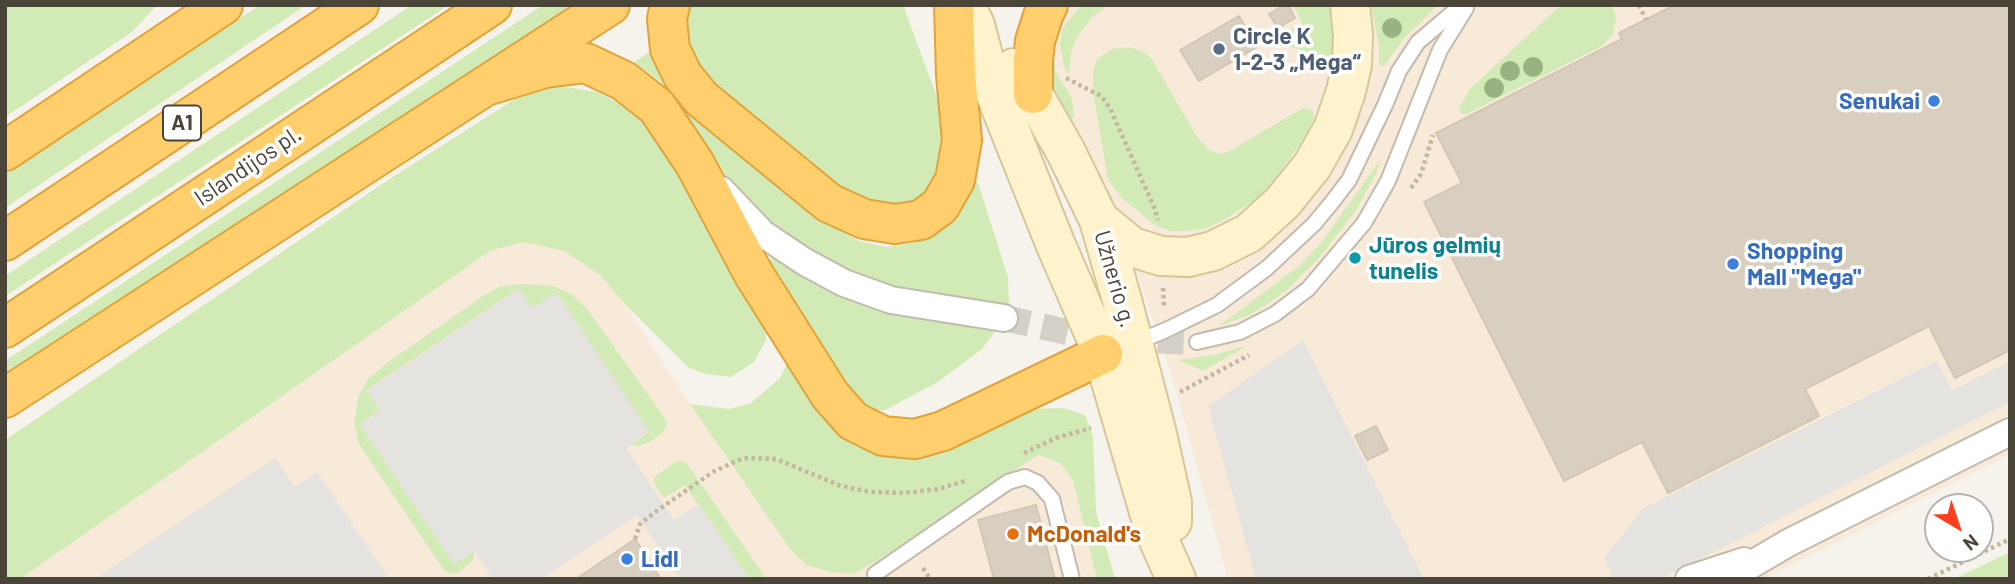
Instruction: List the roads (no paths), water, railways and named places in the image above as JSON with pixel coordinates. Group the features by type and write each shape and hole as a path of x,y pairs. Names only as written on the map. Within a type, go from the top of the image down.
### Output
{"highway":[{"path":"133,65 176,18 182,5"},
{"path":"5,151 223,5"},
{"name":"A1","path":"5,241 359,5"},
{"name":"Islandijos pl.","path":"5,328 492,5"},
{"path":"5,398 610,5"},
{"path":"670,5 667,19 670,49 683,76 702,99 829,203 864,219 895,224 920,220 940,206 955,180 962,140 956,75 965,12"},
{"path":"1033,94 1035,41 1048,5"},
{"path":"486,86 545,68 586,63 624,81 657,107 695,163 753,273 830,395 853,421 883,436 915,439 943,431 1118,349"}],"main road":[{"path":"1099,219 1132,247 1161,256 1188,257 1213,251 1249,233 1283,202 1312,166 1333,129 1352,65 1350,5"},
{"name":"Užnerio g.","path":"965,12 1006,57 1033,94 1066,152 1099,219 1118,349 1154,529 1173,575"},
{"name":"Užnerio g.","path":"965,12 1055,243 1118,349"}],"street":[{"path":"695,163 763,234 805,262 844,283 891,300 1004,318"},
{"path":"1727,579 1772,552 2010,432"},
{"path":"1689,579 1772,552"}],"lane":[{"path":"1118,349 1166,330 1217,304 1266,268 1314,224 1349,180 1399,71 1418,42 1462,5"},
{"path":"1197,342 1240,332 1275,314 1308,289 1364,223 1388,181 1440,50 1468,5"},
{"path":"875,574 1008,482 1026,477 1038,483 1052,499 1072,579"}],"tunnel":[{"path":"1004,318 1094,338 1197,342"}],"place":[{"name":"Circle K 1-2-3 „Mega“","path":"1219,49"},
{"name":"Senukai","path":"1934,101"},
{"name":"Jūros gelmių tunelis","path":"1355,258"},
{"name":"Shopping Mall \"Mega\"","path":"1733,264"},
{"name":"McDonald's","path":"1013,534"},
{"name":"Lidl","path":"627,559"}]}
